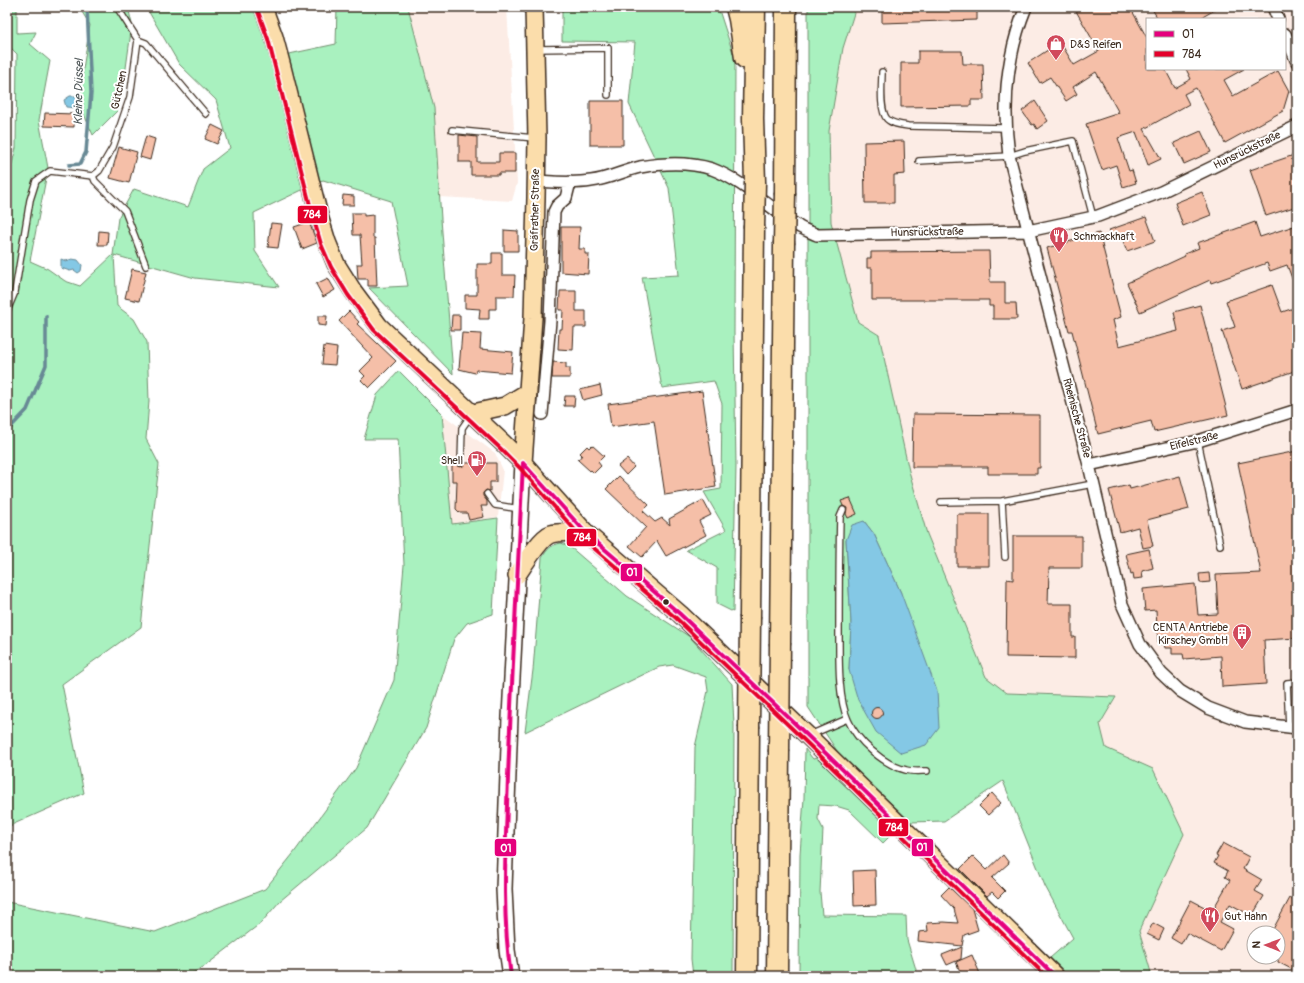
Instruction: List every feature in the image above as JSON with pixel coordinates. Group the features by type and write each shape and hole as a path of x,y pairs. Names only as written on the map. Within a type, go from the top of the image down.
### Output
{"highway":[{"path":"736,7 753,119"},
{"path":"747,976 755,182 753,119 755,7"},
{"path":"777,976 786,7"}],"main road":[{"path":"263,7 274,37 319,216 327,242 336,264 352,291 379,326 523,463 586,533 680,614 1055,976"},
{"name":"Gräfrather Straße","path":"523,463 535,414 528,392 533,318 537,138 534,7"},
{"path":"472,413 505,406 528,392"},
{"path":"511,976 507,950 504,889 510,717 523,463"},
{"path":"517,575 534,550 549,534 586,533"}],"street":[{"name":"Rheinische Straße","path":"1026,7 1017,28 1010,60 1006,94 1005,128 1009,156 1089,465 1122,604 1140,644 1161,673 1180,691 1208,708 1245,722 1293,728"},
{"path":"1273,7 1278,18"},
{"path":"1286,36 1297,62"},
{"name":"Hunsrückstraße","path":"536,181 590,181 610,178 639,168 668,164 688,164 712,169 733,179 799,227 817,235 1028,230 1093,217 1161,192 1297,126"},
{"name":"Gräfrather Straße","path":"535,414 550,321 554,212 566,198 570,182"},
{"name":"Eifelstraße","path":"1089,465 1198,441 1297,410"}],"lane":[{"path":"117,7 138,40 146,43 206,114"},
{"name":"Gütchen","path":"93,176 99,171 114,147 130,97 138,40"},
{"path":"535,49 608,48 608,95"},
{"path":"882,72 882,107 887,119 897,125 1005,128"},
{"path":"452,130 537,138"},
{"path":"920,161 1009,156 1025,151 1073,141 1093,217"},
{"path":"7,311 15,292 30,200 36,181 50,171 93,176 95,181 125,210 146,266"},
{"path":"461,463 462,428 472,413"},
{"path":"1198,441 1220,545"},
{"path":"941,502 1002,501 1093,484"},
{"path":"487,494 495,505 520,509"},
{"path":"1002,501 1005,557"},
{"path":"843,510 840,517 838,588 839,666 842,695 847,719 858,737 872,751 892,765 906,770 928,771"},
{"path":"1293,728 1287,683 1297,682"},
{"path":"808,736 847,719"}],"shaded area":[{"path":"408,7 507,7 517,183 512,201 439,197 434,108"},
{"path":"856,7 1297,7 1297,976 1152,976 1139,931 1184,834 1153,769 1106,748 1100,724 1116,697 1007,693 986,678 927,534 909,471 879,335 858,322 831,222 829,131 843,48"},
{"path":"442,414 495,453 503,470 498,517 452,524"}],"green space":[{"path":"7,7 17,7 17,33 36,32 30,44 50,61 39,120 48,168 30,261 48,269 65,281 80,286 113,255 118,218 134,189 188,207 203,169 230,148 216,100 179,64 146,7 257,7 275,57 336,44 337,7 408,7 434,108 453,374 369,288 408,286 391,201 323,180 254,213 255,251 279,287 195,278 114,255 117,306 134,319 147,342 149,401 146,439 159,464 141,627 62,684 84,793 7,827 7,183 16,148 17,54 7,44"},
{"path":"79,7 128,7 132,24 118,110 93,135 78,101 90,25"},
{"path":"562,7 718,7 735,59 734,332 736,466 733,612 717,604 717,568 686,550 726,530 704,492 721,489 722,404 714,381 662,388 642,277 679,275 669,188 629,104 635,42 562,41"},
{"path":"808,7 856,7 843,48 829,131 831,222 858,322 879,335 909,471 927,534 986,677 1007,693 1116,697 1100,724 1106,748 1153,769 1184,834 1139,931 1152,976 1068,976 1050,958 1073,938 1045,886 1003,781 944,821 911,822 839,754 808,707","holes":["864,521 874,534 901,593 849,670 851,622 846,540"]},
{"path":"399,371 442,414 452,524 498,518 493,614 467,623 454,639 426,728 367,828 280,901 261,923 205,966 187,976 7,976 7,902 155,932 265,889 293,854 356,768 394,680 404,565 398,439 364,439 377,395"},
{"path":"561,543 569,546 627,596 690,637 732,684 734,725 733,976 693,976 691,959 695,747 708,691 706,677 673,665 659,667 525,732 533,670 542,558 550,548"},
{"path":"805,749 813,759 820,757 895,831 883,843 849,810 836,806 819,805 818,819 823,829 820,892 822,915 906,916 907,940 918,976 799,976 800,854 804,798"}],"water":[{"path":"70,96 77,96 81,99 81,104 77,108 66,107 64,100"},
{"path":"61,259 66,261 72,259 78,260 82,265 81,271 78,273 74,270 70,271 61,268"},
{"path":"864,521 874,534 901,593 937,691 939,728 926,745 901,753 876,732 858,700 849,670 851,622 846,540 852,525"}],"building":[{"path":"882,7 977,7 977,20 882,23"},
{"path":"1083,7 1130,7 1146,36 1146,70 1166,70 1175,88 1191,79 1186,70 1242,70 1224,80 1233,96 1278,71 1289,91 1283,111 1225,143 1196,88 1184,94 1189,104 1144,129 1161,159 1148,165 1136,132 1118,138 1129,171 1132,170 1136,183 1123,187 1116,165 1102,170 1086,124 1119,113 1096,72 1073,87 1077,94 1066,101 1050,77 1040,83 1028,63 1060,42 1074,65 1099,51 1076,11"},
{"path":"1151,7 1220,7 1201,18 1157,18"},
{"path":"918,51 962,51 963,64 983,64 984,100 971,100 971,106 901,107 901,63 918,63"},
{"path":"590,101 623,101 623,145 590,145"},
{"path":"1035,101 1048,121 1037,129 1034,124 1032,125 1022,111"},
{"path":"45,113 74,114 74,127 44,126"},
{"path":"212,125 224,131 217,144 205,139"},
{"path":"1201,131 1211,152 1184,164 1174,143"},
{"path":"459,135 477,137 477,162 499,162 499,153 515,153 515,173 499,173 499,175 471,175 471,162 459,162"},
{"path":"146,136 155,139 150,160 140,157"},
{"path":"904,141 905,174 894,175 894,203 865,203 864,142"},
{"path":"119,147 137,152 129,183 110,178"},
{"path":"1297,154 1297,206 1266,216 1250,170"},
{"path":"1202,192 1211,215 1183,226 1175,203"},
{"path":"343,195 354,196 354,205 342,205"},
{"path":"352,213 364,213 364,216 373,215 373,238 375,238 377,286 368,286 368,279 358,279 357,264 362,264 360,235 353,235"},
{"path":"1146,217 1155,241 1127,251 1121,236 1112,239 1109,230"},
{"path":"309,222 317,243 302,249 294,227"},
{"path":"1255,222 1260,237 1297,225 1297,289 1287,265 1270,271 1267,263 1211,283 1210,280 1140,312 1127,283 1199,248 1197,243"},
{"path":"271,223 282,224 278,248 268,247"},
{"path":"561,227 580,227 579,249 585,249 585,254 589,254 588,274 561,272"},
{"path":"504,230 518,231 518,251 504,251"},
{"path":"99,231 108,232 107,245 98,245"},
{"path":"1099,233 1121,317 1113,320 1119,346 1178,331 1174,312 1200,305 1228,415 1154,432 1151,421 1098,434 1072,331 1069,331 1047,248"},
{"path":"989,251 990,282 1005,282 1005,303 1016,303 1017,319 993,319 993,306 989,306 989,300 872,300 872,268 867,268 867,258 871,258 871,252"},
{"path":"492,253 502,253 502,275 515,275 514,296 496,296 496,309 489,309 489,319 479,319 480,309 465,308 465,295 477,295 477,264 492,264"},
{"path":"132,269 146,272 139,301 125,298"},
{"path":"328,278 335,290 323,297 316,284"},
{"path":"1272,285 1282,312 1297,307 1297,370 1242,389 1222,331 1235,327 1226,301"},
{"path":"560,291 576,291 576,311 586,311 586,327 574,327 573,350 558,349 559,329 562,329 563,310 559,310"},
{"path":"349,311 359,322 357,324 396,361 369,388 361,380 365,376 360,371 373,358 339,321"},
{"path":"452,315 460,315 460,330 451,330"},
{"path":"318,316 327,316 326,326 318,325"},
{"path":"462,333 481,334 480,349 513,352 511,373 476,370 475,373 459,369"},
{"path":"324,346 337,348 335,365 322,364"},
{"path":"553,362 566,363 566,368 570,368 570,378 552,378"},
{"path":"600,385 602,395 583,400 580,390"},
{"path":"702,391 716,487 665,495 654,421 611,427 608,404"},
{"path":"565,396 575,396 574,406 564,406"},
{"path":"913,414 1040,415 1040,468 1037,468 1037,474 988,474 988,467 912,467"},
{"path":"592,445 604,456 598,462 601,466 594,473 578,460 582,455 580,453 587,446 589,448"},
{"path":"1297,451 1297,638 1264,640 1266,684 1222,687 1221,656 1184,659 1183,654 1172,654 1172,648 1165,648 1164,644 1158,644 1156,610 1145,611 1143,589 1195,584 1198,615 1218,614 1216,575 1261,573 1238,463"},
{"path":"627,459 634,467 626,475 618,466"},
{"path":"452,463 457,463 458,466 461,467 465,463 496,463 496,482 490,482 490,491 486,490 483,493 483,496 487,501 487,506 481,506 484,517 469,520 467,513 460,513 456,509 457,481 452,481"},
{"path":"619,476 649,505 643,511 655,522 662,518 670,525 669,519 703,500 711,515 699,521 706,535 666,556 657,541 642,557 629,546 646,527 606,489"},
{"path":"1180,476 1189,509 1147,520 1153,546 1143,548 1138,527 1120,532 1109,490 1129,485 1130,489"},
{"path":"850,498 857,514 848,518 846,514 847,508 843,506 841,501"},
{"path":"957,514 989,514 989,566 957,566"},
{"path":"1013,536 1082,536 1082,568 1049,568 1048,604 1072,604 1072,637 1075,637 1075,658 1006,657 1007,579 1013,580"},
{"path":"1149,549 1153,568 1142,571 1143,578 1134,579 1133,573 1131,574 1126,554"},
{"path":"1209,573 1210,582 1200,583 1199,574"},
{"path":"875,708 879,708 881,709 881,717 875,718 872,715 872,711"},
{"path":"992,793 1001,803 988,815 979,806"},
{"path":"1223,843 1249,857 1243,869 1262,880 1255,891 1264,896 1252,916 1230,904 1220,922 1233,929 1221,951 1187,933 1181,944 1171,938 1191,900 1212,911 1230,880 1225,877 1228,871 1214,863 1218,856 1216,855"},
{"path":"1003,855 1009,863 992,878 1005,891 998,898 992,892 987,896 960,869 973,856 987,870"},
{"path":"875,870 876,905 854,906 853,871"},
{"path":"949,887 972,909 978,930 964,935 962,946 918,941 919,932 928,931 927,923 958,923 954,909 941,895"},
{"path":"1290,898 1297,902 1297,972 1284,965 1286,965 1286,925 1275,925"},
{"path":"1153,923 1164,929 1159,940 1147,934"},
{"path":"962,947 961,959 947,965 942,955"},
{"path":"972,955 981,976 962,976 956,962"}],"waterway":[{"name":"Kleine Düssel","path":"69,165 80,164 86,152 91,93 87,7"},
{"name":"Kleine Düssel","path":"7,431 27,410 46,365 46,316"}],"transit line":[{"name":"784","path":"257,9 268,39 321,244 331,267 348,295 374,330 500,448 519,467 582,538 676,618 804,740 1046,976"},
{"name":"O1","path":"523,463 586,533 680,614 1055,976"},
{"name":"O1","path":"511,976 506,926 505,852 523,463"}],"place":[{"name":"D&S Reifen","path":"1056,61"},
{"name":"Schmackhaft","path":"1059,253"},
{"name":"Shell","path":"477,477"},
{"name":"CENTA Antriebe Kirschey GmbH","path":"1242,650"},
{"name":"Gut Hahn","path":"1210,933"}]}
